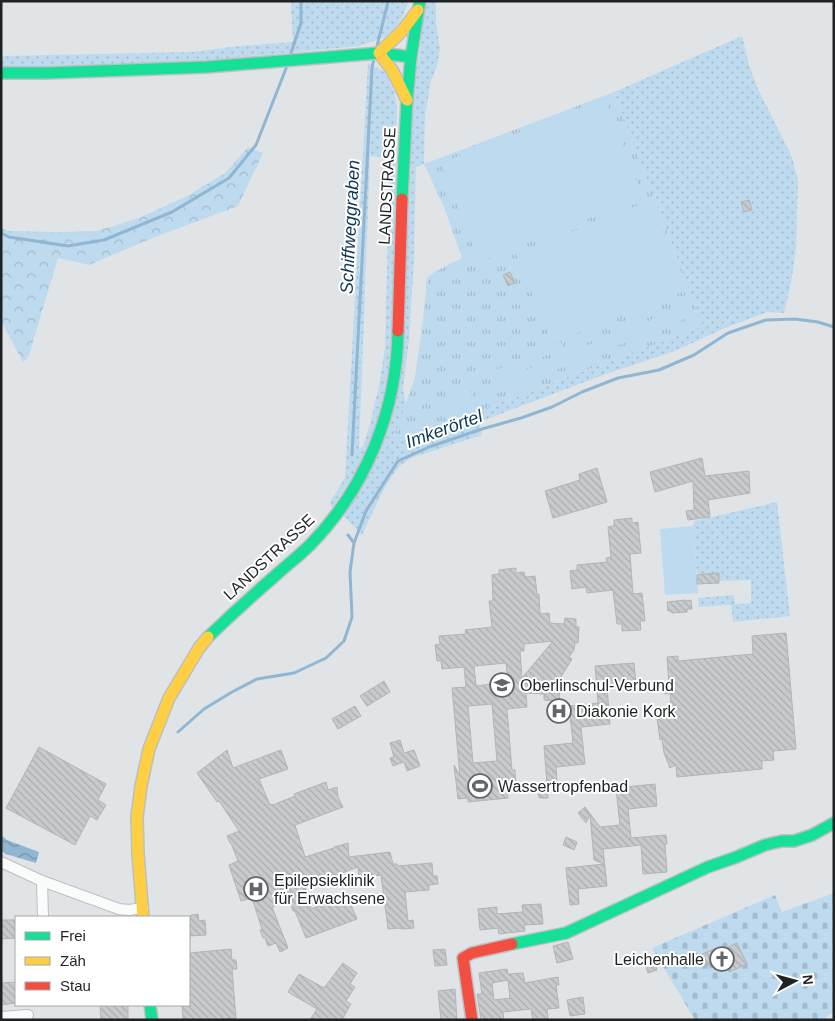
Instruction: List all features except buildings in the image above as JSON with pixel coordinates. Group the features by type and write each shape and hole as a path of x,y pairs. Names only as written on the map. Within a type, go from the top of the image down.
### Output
{"main road":[{"path":"379,53 403,30 419,6"},
{"name":"LANDSTRASSE","path":"143,913 138,854 138,806 149,749 169,698 182,674 208,637 310,545 341,509 363,472 381,428 394,379 398,348 401,210 407,100 419,6"},
{"path":"379,53 392,70 407,100"},
{"path":"1,73 207,67 379,53 411,57"},
{"path":"472,1020 463,958 472,952 566,933 708,867 765,845 812,835 834,823"},
{"path":"150,1006 152,1020"}],"street":[{"path":"1,862 42,881 120,909 143,913"},
{"path":"42,881 43,916"},
{"path":"1,1017 28,1013"}],"green space":[{"path":"292,1 409,1 402,18 394,30 385,37 360,46 213,60 1,68 1,56 193,52 293,42"},
{"path":"426,1 436,1 436,24 440,49 437,66 431,81 425,116 424,164 416,167 414,259 409,340 403,389 406,406 395,435 399,441 703,326 614,92 742,36 757,87 792,157 798,181 796,249 784,313 767,312 725,328 675,351 603,375 479,422 482,435 411,458 398,467 382,492 362,535 342,514 362,483 403,337 414,94"},
{"path":"368,63 385,72 395,94 397,107 392,347 379,419 358,467 332,508 330,502 345,478","holes":["370,156 390,158 385,348 370,424 363,446 359,449"]},
{"path":"614,92 703,326 399,441 395,435 415,377 427,278 436,271 462,258 444,207 424,164"},
{"path":"605,99 643,197 479,262 441,163"},
{"path":"248,147 263,153 238,206 155,237 89,265 58,258 28,358 23,362 1,321 1,228 8,231 97,231 139,218 189,195 225,173"},
{"path":"651,200 687,290 552,343 516,254"},
{"path":"683,307 687,318 492,395 488,385"},
{"path":"561,342 564,351 551,356 550,354 487,379 485,374 548,350 547,347"},
{"path":"450,385 463,387 473,394 452,417 450,415 452,410"},
{"path":"777,502 790,616 733,622 731,605 699,607 698,598 734,595 735,604 751,603 751,580 719,581 718,573 697,575 693,526 695,521"},
{"path":"693,526 698,593 665,595 660,529"},
{"path":"834,893 834,1011 823,1020 695,1020 652,948 775,895 782,912"}],"water":[{"path":"1,835 7,840 39,852 36,863 1,851"}],"waterway":[{"path":"291,53 301,23 301,1"},
{"name":"Schiffweggraben","path":"377,46 388,1"},
{"name":"Schiffweggraben","path":"352,455 372,67 374,59"},
{"path":"1,233 9,237 68,246 104,240 172,212 229,178 256,145 287,66"},
{"name":"Imkerörtel","path":"178,732 204,709 232,692 257,679 294,673 326,658 344,641 352,617 350,572 354,543 366,511 398,461 429,447 552,407 582,392 618,378 659,370 694,355 728,333 766,320 795,319 818,322 834,327"},
{"path":"348,535 354,543"}],"traffic: fast":[{"path":"402,199 407,100 411,57 420,1"},
{"path":"1,73 207,67 379,53 411,57"},
{"path":"208,637 310,545 330,523 347,499 375,446 384,418 392,390 398,331"},
{"path":"512,944 566,933 708,867 765,845 782,841 794,841 812,835 834,823"},
{"path":"150,1006 152,1020"}],"traffic: slow":[{"path":"379,53 403,30 418,10"},
{"path":"379,53 392,70 407,100"},
{"path":"143,916 137,817 149,749 169,698 199,648 208,637"}],"traffic: jam":[{"path":"398,331 402,199"},
{"path":"472,1020 463,958 472,953 512,944"}],"place":[{"name":"Oberlinschul-Verbund","path":"502,685"},
{"name":"Diakonie Kork","path":"559,711"},
{"name":"Wassertropfenbad","path":"480,786"},
{"name":"Epilepsieklinik für Erwachsene","path":"256,889"},
{"name":"Leichenhalle","path":"722,959"}]}
